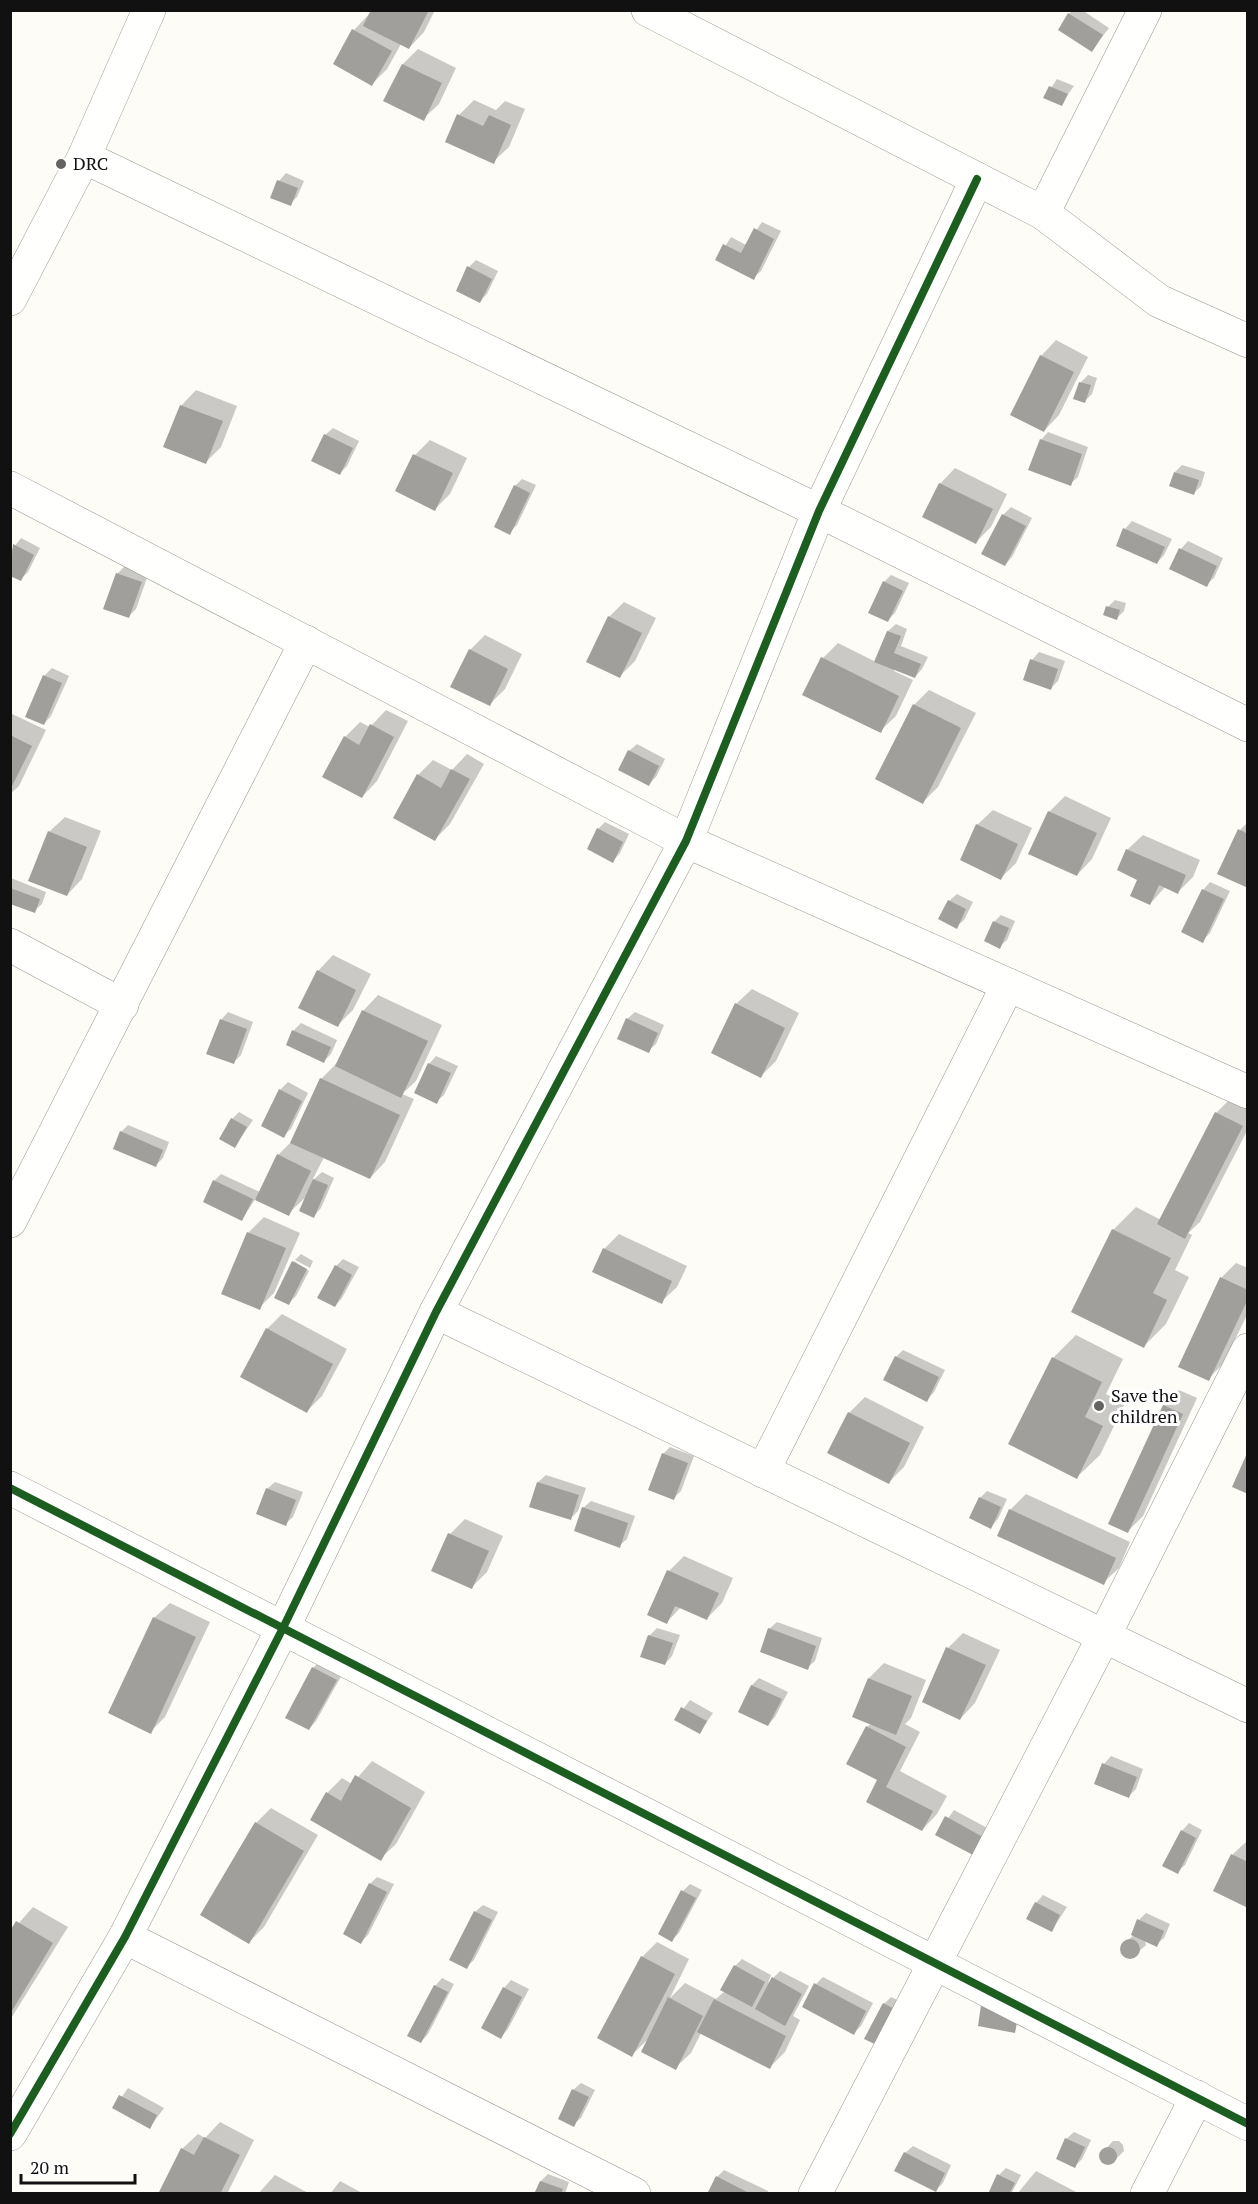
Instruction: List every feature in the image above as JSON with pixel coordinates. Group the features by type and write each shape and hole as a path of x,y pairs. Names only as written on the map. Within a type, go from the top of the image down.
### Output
{"street":[{"path":"10,299 21,249 84,157 149,10"},
{"path":"648,10 1043,213 1160,301 1248,341"},
{"path":"1043,213 1145,10"},
{"path":"84,157 819,511 1248,725"},
{"path":"10,2134 125,1937 283,1628 436,1312 686,841 819,511 977,179"},
{"path":"10,488 686,841 1248,1092"},
{"path":"10,1221 306,642"},
{"path":"10,945 122,1005"},
{"path":"763,1470 1008,985"},
{"path":"436,1312 1248,1706"},
{"path":"815,2193 936,1964 1248,1350"},
{"path":"10,1488 1248,2124"},
{"path":"125,1937 634,2193"},
{"path":"1147,2193 1197,2097"}],"building":[{"path":"371,10 429,10 409,49 363,26"},
{"path":"1068,13 1103,35 1092,52 1058,30"},
{"path":"352,29 392,51 372,86 333,64"},
{"path":"402,64 442,83 424,121 383,101"},
{"path":"1049,86 1068,94 1062,106 1043,98"},
{"path":"457,114 483,126 489,115 511,125 494,164 445,142"},
{"path":"277,180 298,188 291,206 270,198"},
{"path":"754,228 774,239 754,280 715,260 723,244 741,253"},
{"path":"467,266 492,279 480,303 456,291"},
{"path":"1040,355 1074,372 1044,432 1010,415"},
{"path":"1079,382 1091,385 1085,403 1073,399"},
{"path":"180,405 223,421 206,464 163,447"},
{"path":"324,434 353,448 340,475 311,461"},
{"path":"1040,439 1082,454 1071,486 1028,470"},
{"path":"413,454 453,473 435,511 395,491"},
{"path":"1174,472 1199,480 1194,495 1169,486"},
{"path":"939,483 993,509 976,544 922,517"},
{"path":"514,485 530,493 510,535 494,527"},
{"path":"1002,514 1026,526 1005,566 981,554"},
{"path":"1123,528 1165,547 1157,564 1116,546"},
{"path":"13,544 34,555 21,581 10,576"},
{"path":"1179,548 1217,566 1207,587 1169,569"},
{"path":"116,573 142,582 129,618 103,609"},
{"path":"883,581 903,591 888,622 868,613"},
{"path":"1106,606 1120,610 1117,620 1103,615"},
{"path":"608,616 642,633 620,678 586,662"},
{"path":"887,631 901,636 894,653 921,664 915,678 874,662"},
{"path":"469,649 508,669 490,706 450,687"},
{"path":"821,657 899,696 881,733 802,695"},
{"path":"1030,659 1058,669 1051,690 1023,680"},
{"path":"43,675 62,683 44,725 25,717"},
{"path":"913,704 961,728 923,804 875,779"},
{"path":"370,724 394,737 362,798 322,777 344,736 359,745"},
{"path":"10,735 32,746 10,790"},
{"path":"628,750 659,766 649,786 618,770"},
{"path":"451,769 470,779 435,841 393,818 417,774 441,788"},
{"path":"1048,811 1097,833 1077,876 1028,854"},
{"path":"976,824 1018,844 1001,880 960,860"},
{"path":"597,828 623,842 613,863 587,849"},
{"path":"1238,829 1248,834 1248,888 1217,874"},
{"path":"48,831 87,847 67,896 28,881"},
{"path":"1126,849 1186,875 1178,894 1159,885 1150,905 1130,896 1137,880 1117,870"},
{"path":"10,888 40,899 35,913 10,904"},
{"path":"1202,889 1224,899 1203,943 1181,932"},
{"path":"948,900 966,909 957,929 938,919"},
{"path":"993,921 1009,928 1000,949 984,941"},
{"path":"317,970 356,990 338,1027 298,1008"},
{"path":"735,1003 785,1028 761,1078 711,1053"},
{"path":"362,1010 428,1041 401,1098 335,1066"},
{"path":"626,1018 658,1033 649,1053 617,1039"},
{"path":"220,1019 247,1029 234,1064 206,1054"},
{"path":"292,1030 331,1047 324,1063 286,1045"},
{"path":"428,1063 451,1073 437,1104 414,1093"},
{"path":"320,1078 400,1115 370,1179 290,1143"},
{"path":"279,1089 302,1101 284,1138 261,1126"},
{"path":"1215,1112 1243,1126 1185,1239 1157,1224"},
{"path":"231,1118 247,1127 235,1148 219,1139"},
{"path":"120,1131 163,1150 156,1167 113,1149"},
{"path":"277,1154 311,1171 289,1216 255,1200"},
{"path":"313,1179 328,1185 314,1218 299,1211"},
{"path":"213,1180 253,1199 242,1221 203,1202"},
{"path":"1112,1229 1171,1258 1153,1293 1167,1300 1144,1348 1071,1312"},
{"path":"247,1232 286,1248 260,1310 221,1294"},
{"path":"603,1248 672,1281 662,1304 592,1272"},
{"path":"292,1261 307,1269 289,1305 274,1298"},
{"path":"335,1265 352,1275 335,1307 317,1298"},
{"path":"1220,1277 1248,1290 1248,1299 1209,1381 1178,1367"},
{"path":"266,1328 333,1364 307,1413 240,1377"},
{"path":"895,1356 939,1377 927,1402 883,1380"},
{"path":"1052,1357 1102,1382 1085,1417 1103,1426 1077,1479 1008,1444"},
{"path":"1163,1405 1183,1414 1128,1533 1108,1524"},
{"path":"848,1412 910,1443 889,1484 827,1453"},
{"path":"1248,1451 1248,1494 1232,1487"},
{"path":"662,1453 688,1463 674,1500 648,1490"},
{"path":"537,1482 579,1495 571,1520 529,1507"},
{"path":"266,1488 296,1500 286,1526 256,1514"},
{"path":"979,1497 1001,1507 991,1529 969,1518"},
{"path":"582,1507 628,1523 620,1548 574,1531"},
{"path":"1009,1509 1116,1558 1104,1585 997,1536"},
{"path":"448,1533 489,1551 472,1589 431,1571"},
{"path":"667,1570 719,1593 707,1620 675,1606 667,1624 647,1615"},
{"path":"153,1617 196,1637 151,1734 108,1713"},
{"path":"768,1628 816,1646 808,1670 760,1652"},
{"path":"648,1635 673,1643 665,1665 640,1657"},
{"path":"946,1647 986,1665 960,1720 922,1702"},
{"path":"312,1667 337,1680 309,1730 285,1718"},
{"path":"868,1678 912,1696 896,1735 852,1717"},
{"path":"751,1685 782,1699 768,1726 738,1712"},
{"path":"681,1707 707,1721 700,1734 674,1720"},
{"path":"866,1726 906,1747 886,1787 933,1811 922,1831 866,1802 877,1780 846,1764"},
{"path":"1102,1763 1137,1777 1129,1798 1094,1784"},
{"path":"355,1775 411,1808 381,1861 310,1820 326,1792 341,1801"},
{"path":"945,1816 983,1837 973,1855 935,1835"},
{"path":"255,1822 304,1851 249,1944 200,1915"},
{"path":"1181,1830 1196,1838 1178,1874 1162,1866"},
{"path":"1231,1854 1248,1862 1248,1908 1213,1891"},
{"path":"369,1883 387,1892 361,1944 343,1934"},
{"path":"681,1890 696,1898 672,1942 658,1934"},
{"path":"1035,1902 1060,1915 1052,1932 1026,1919"},
{"path":"474,1911 492,1920 467,1969 449,1960"},
{"path":"1137,1919 1164,1931 1157,1947 1131,1935"},
{"path":"16,1921 53,1943 10,2014 10,1931"},
{"path":"1130,1939 1137,1942 1140,1949 1137,1956 1130,1959 1123,1956 1120,1949 1123,1942"},
{"path":"641,1956 675,1974 632,2057 597,2038"},
{"path":"734,1965 765,1982 752,2007 720,1990"},
{"path":"772,1977 802,1994 785,2026 755,2009"},
{"path":"814,1983 866,2011 854,2035 802,2007"},
{"path":"434,1985 448,1992 421,2043 407,2036"},
{"path":"503,1987 522,1997 501,2039 481,2028"},
{"path":"668,1997 703,2016 676,2070 641,2052"},
{"path":"714,1999 786,2036 770,2069 697,2032"},
{"path":"883,2003 900,2012 881,2047 864,2039"},
{"path":"981,2005 1019,2012 1015,2033 978,2026"},
{"path":"572,2089 589,2097 574,2127 558,2119"},
{"path":"119,2095 157,2115 150,2129 112,2108"},
{"path":"204,2137 240,2155 220,2194 158,2194 181,2148 194,2155"},
{"path":"1065,2138 1085,2147 1075,2168 1056,2159"},
{"path":"1108,2147 1116,2152 1117,2156 1112,2164 1108,2165 1100,2160 1099,2156 1104,2148"},
{"path":"904,2152 945,2173 936,2192 894,2171"},
{"path":"997,2174 1015,2183 1009,2194 988,2194"},
{"path":"716,2176 751,2194 707,2194"},
{"path":"540,2181 563,2189 561,2194 534,2194"}],"cycle path":[{"path":"10,2134 125,1937 283,1628 436,1312 686,841 819,511 977,179"},
{"path":"10,1488 1248,2124"}],"place":[{"name":"DRC","path":"61,164"},
{"name":"Save the children","path":"1099,1406"}]}
